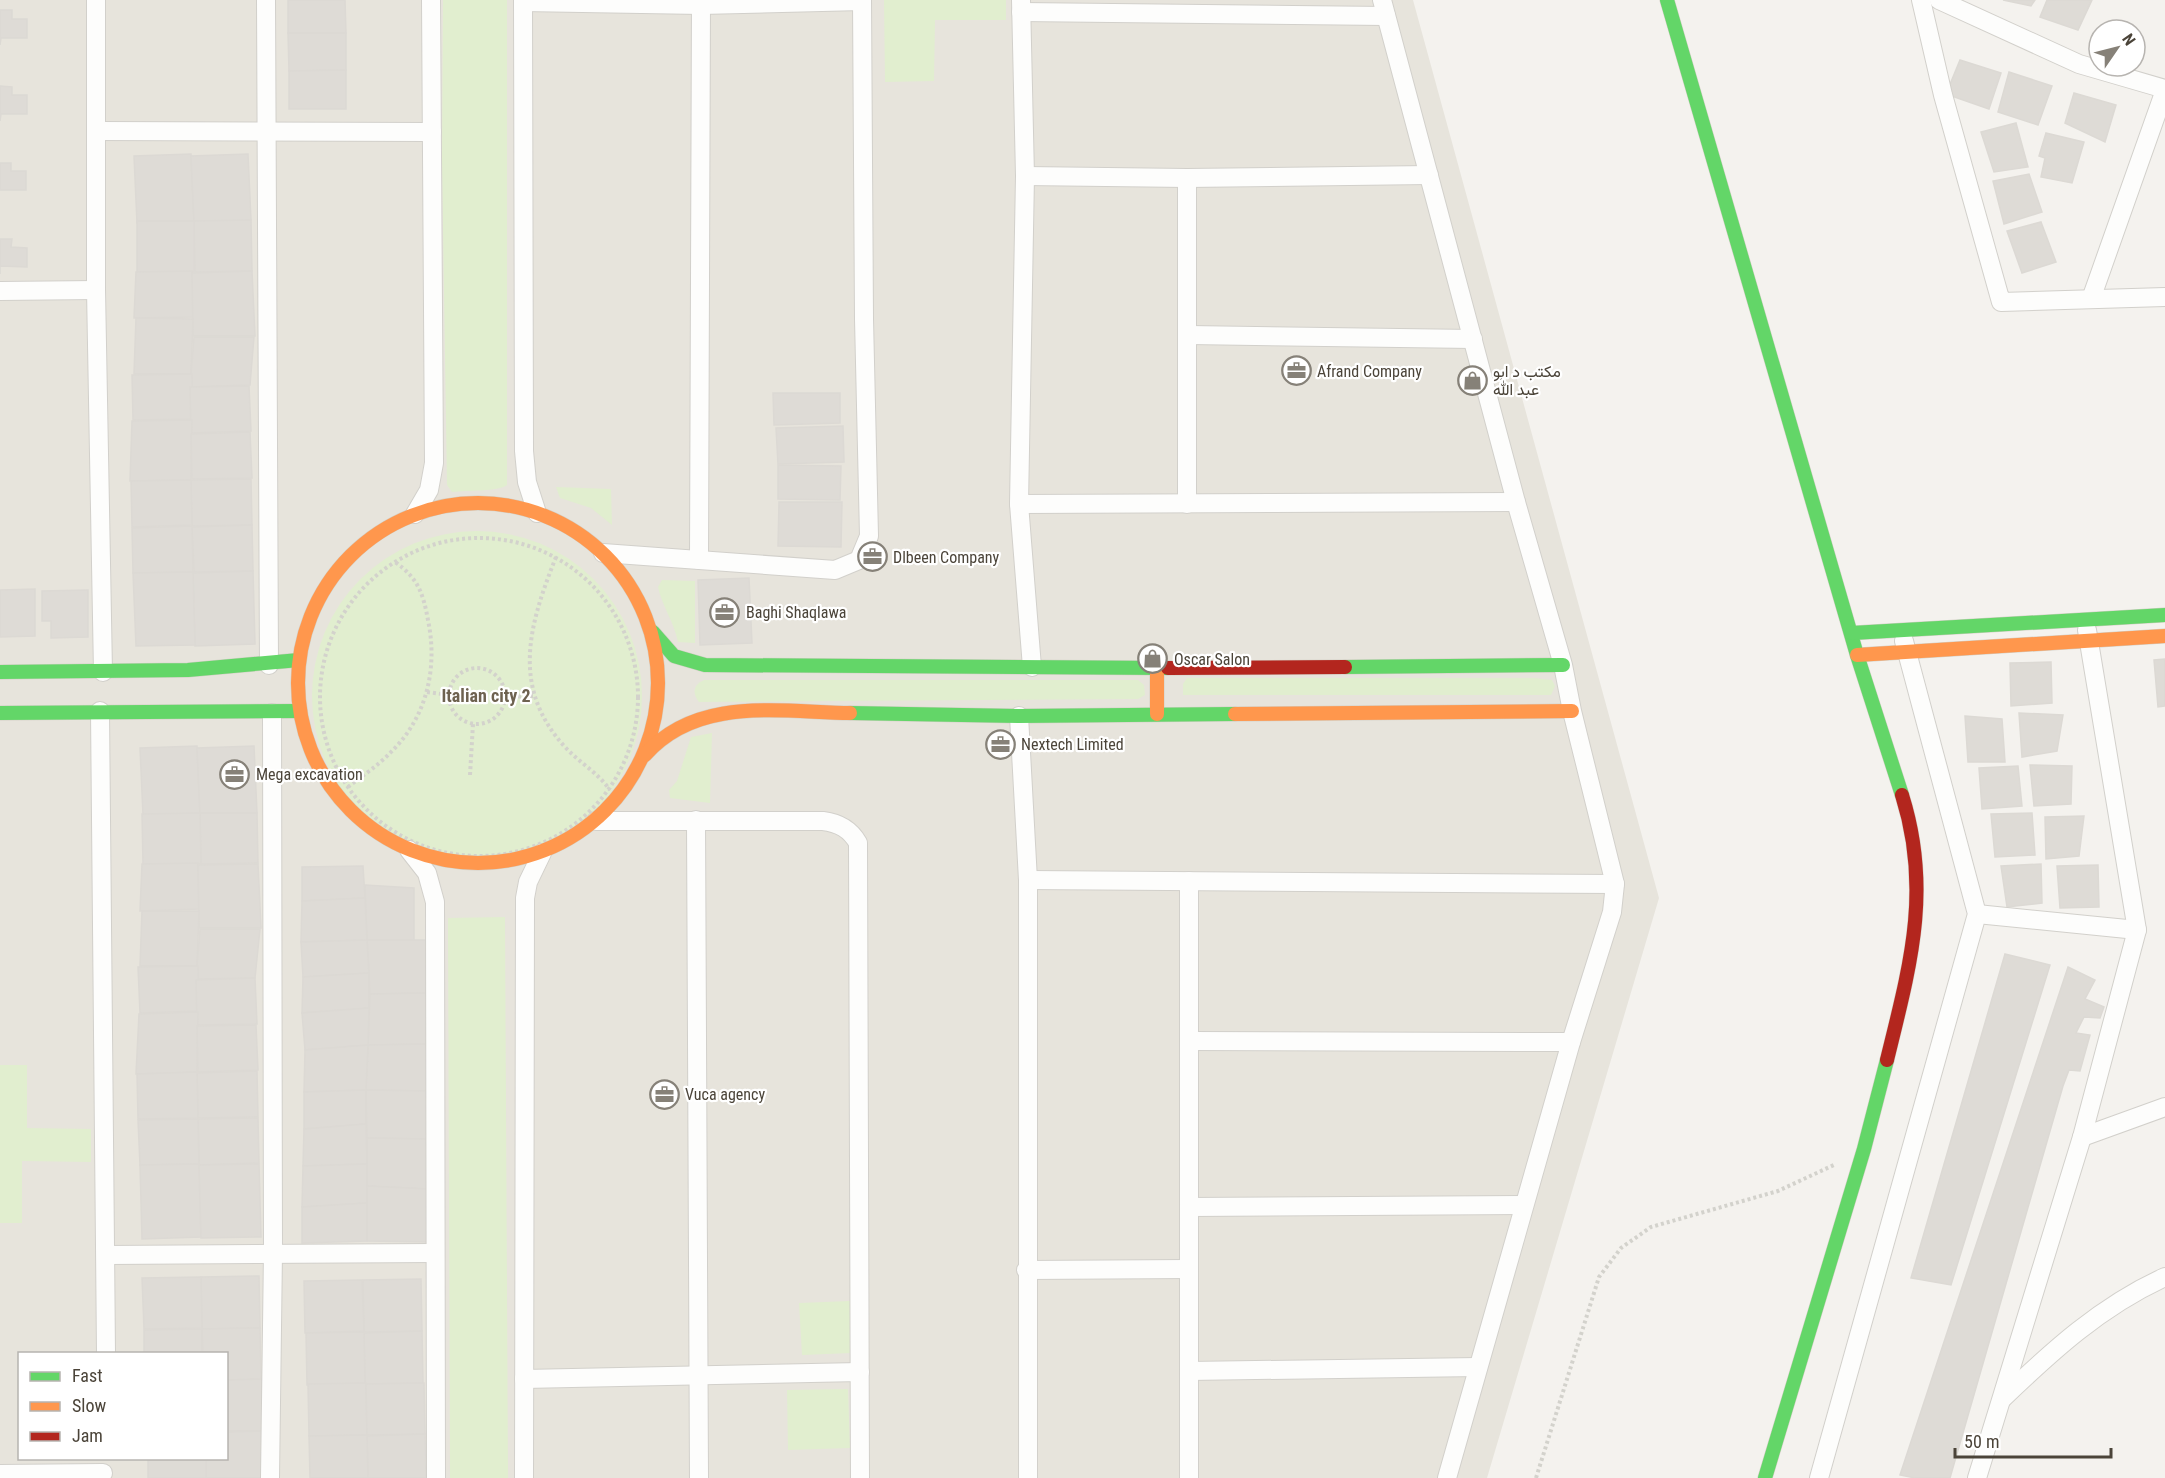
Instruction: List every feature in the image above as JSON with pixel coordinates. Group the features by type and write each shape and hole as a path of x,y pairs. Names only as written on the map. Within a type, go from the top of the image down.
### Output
{"street":[{"path":"96,0 96,290 102,672"},
{"path":"266,0 268,665"},
{"path":"414,514 429,490 434,463 431,0"},
{"path":"537,513 528,482 524,451 523,1 701,3 862,0 864,319 869,536 859,560 835,570 603,553"},
{"path":"1667,0 1857,655 1908,817 1917,875 1916,933 1905,990 1864,1149 1765,1478"},
{"path":"1921,0 1943,95 2001,302 2165,297"},
{"path":"1939,0 2079,64 2165,90 2091,299"},
{"path":"699,561 701,3"},
{"path":"1032,667 1019,504 1025,176 1021,6 1384,8 1516,502 1563,665 1572,711 1615,884 1612,912 1571,1042 1447,1478"},
{"path":"96,131 432,132"},
{"path":"1025,176 1187,178 1429,175"},
{"path":"1187,178 1189,335 1187,504"},
{"path":"0,291 96,290"},
{"path":"1189,335 1473,339"},
{"path":"649,624 658,669 659,692 654,726 643,758 620,795 596,821 580,833 542,853 509,862 475,864 441,860 409,850 376,832 348,808 326,779 314,755 300,711 299,660 314,608 339,568 373,536 414,514 449,505 484,502 537,513 579,533 603,553 630,586 659,642 672,655 696,665 1157,668 1563,665"},
{"path":"1019,504 1516,502"},
{"path":"1852,633 2165,615"},
{"path":"1977,1478 2082,1137 2137,930 2085,620"},
{"path":"1819,1478 1977,914 1902,631"},
{"path":"1857,655 2165,636"},
{"path":"0,672 102,672 268,665 299,660"},
{"path":"1157,668 1157,714"},
{"path":"643,758 668,733 688,720 731,711 801,710 1019,716 1572,711"},
{"path":"100,711 107,1255 106,1352"},
{"path":"0,712 272,713 300,711"},
{"path":"270,1478 273,1252 272,713"},
{"path":"1019,716 1028,880 1026,1270 1028,1478"},
{"path":"696,820 699,1478"},
{"path":"596,821 830,822 850,831 859,848 860,1478"},
{"path":"409,850 428,873 435,902 436,1478"},
{"path":"524,1478 525,906 528,882 542,853"},
{"path":"1028,880 1615,884"},
{"path":"1189,881 1190,1478"},
{"path":"1977,914 2137,930"},
{"path":"1189,1041 1571,1042"},
{"path":"2082,1137 2165,1107"},
{"path":"1189,1207 1524,1205"},
{"path":"107,1255 273,1252 435,1253"},
{"path":"1026,1270 1189,1269"},
{"path":"1999,1402 2049,1353 2103,1310 2165,1277"},
{"path":"1189,1371 1478,1367"},
{"path":"524,1379 860,1372"},
{"path":"0,1474 104,1470"}],"path":[{"path":"484,537 521,543 556,558 592,584 619,620 635,662 639,706 630,750 610,790 585,818 553,839 518,853 480,857 442,853 406,839 375,818 348,787 330,755 321,716 321,676 330,638 350,603 377,574 395,562 417,549 446,541 484,537"},
{"path":"556,558 544,584 532,629 529,665 535,696 554,733 610,790"},
{"path":"348,787 392,752 413,723 427,692 434,661 425,603 413,575 395,562"},
{"path":"474,668 493,672 504,687 506,697 504,706 494,720 485,724 473,724 460,719 454,712 449,695 456,677 474,668"},
{"path":"427,692 449,695"},
{"path":"506,697 535,696"},
{"path":"470,775 473,724"},
{"path":"1536,1478 1599,1277 1622,1248 1652,1227 1778,1191 1864,1149"}],"shaded area":[{"name":"Italian city 2","path":"0,0 1413,0 1659,898 1487,1478 0,1478"}],"green space":[{"path":"443,0 507,0 507,485 490,490 452,492 447,485 442,162"},
{"path":"884,0 1006,0 1006,20 935,20 934,81 885,82"},
{"path":"556,487 611,489 612,525 591,508 560,498"},
{"path":"477,531 509,534 540,544 568,559 593,580 614,605 629,633 639,664 642,696 639,728 629,759 614,787 593,812 568,833 540,848 509,858 477,861 445,858 414,848 386,833 361,812 340,787 325,759 315,728 312,696 315,664 325,633 340,605 361,580 386,559 414,544 445,534"},
{"path":"662,580 695,581 695,643 678,642 658,587"},
{"path":"1187,678 1534,678 1552,680 1555,686 1551,695 1183,695 1183,684"},
{"path":"704,680 1138,680 1144,685 1145,695 1138,699 699,702 695,690"},
{"path":"712,733 710,803 670,798 669,790 677,781 691,737"},
{"path":"505,917 508,1478 450,1478 448,918"},
{"path":"0,1065 27,1065 27,1128 91,1129 91,1162 22,1161 22,1223 0,1223"},
{"path":"850,1301 852,1353 802,1355 799,1303"},
{"path":"848,1389 850,1448 788,1450 787,1390"}],"building":[{"path":"288,0 345,0 346,33 288,33"},
{"path":"2003,0 2035,0 2031,6"},
{"path":"2047,0 2092,0 2078,30 2040,17"},
{"path":"0,10 12,10 12,19 27,19 27,38 1,38 0,45"},
{"path":"288,33 346,33 346,70 289,71"},
{"path":"1960,60 2001,73 1989,109 1946,94"},
{"path":"346,70 346,109 289,109 289,71"},
{"path":"2009,72 2052,86 2038,125 1998,112"},
{"path":"0,86 12,87 12,95 27,95 27,114 1,114 0,121"},
{"path":"2074,93 2116,105 2105,142 2065,123"},
{"path":"2016,123 2028,167 1994,172 1981,132"},
{"path":"2046,133 2084,142 2072,183 2041,177 2045,158 2039,156"},
{"path":"191,154 194,221 137,223 134,156"},
{"path":"248,154 251,220 194,222 191,156"},
{"path":"0,163 11,163 11,171 26,171 26,190 0,190"},
{"path":"2029,174 2042,212 2004,224 1993,181"},
{"path":"251,220 252,271 195,272 194,221"},
{"path":"137,221 194,221 194,272 137,272"},
{"path":"2041,222 2056,262 2022,273 2007,231"},
{"path":"0,239 12,239 11,247 27,248 27,267 0,266"},
{"path":"192,271 194,317 134,318 136,272"},
{"path":"252,271 255,336 193,336 192,273"},
{"path":"136,318 193,319 191,374 134,374"},
{"path":"194,337 254,337 250,385 190,387"},
{"path":"192,374 193,419 133,420 132,375"},
{"path":"249,386 251,431 191,433 190,387"},
{"path":"773,393 840,393 840,423 774,425"},
{"path":"192,420 191,480 130,481 132,421"},
{"path":"843,426 844,462 778,464 776,428"},
{"path":"250,432 252,478 192,479 191,434"},
{"path":"778,465 841,466 840,500 778,499"},
{"path":"251,479 252,525 192,526 191,480"},
{"path":"191,480 192,525 132,527 131,481"},
{"path":"779,502 842,502 841,547 778,546"},
{"path":"252,525 253,571 194,572 192,527"},
{"path":"192,526 193,572 133,573 132,528"},
{"path":"253,571 255,644 195,646 193,573"},
{"path":"193,572 195,645 136,646 133,573"},
{"name":"Baghi Shaqlawa","path":"749,578 752,643 700,645 698,580"},
{"path":"35,589 35,636 0,637 0,590"},
{"path":"88,590 88,637 51,638 51,621 42,621 42,591"},
{"path":"2165,659 2165,706 2158,707 2154,660"},
{"path":"2051,662 2052,703 2011,706 2010,663"},
{"path":"2019,713 2063,715 2057,751 2022,757"},
{"path":"1965,716 2002,719 2005,762 1968,762"},
{"path":"197,746 200,813 143,815 140,748"},
{"path":"254,746 257,813 200,815 197,748"},
{"path":"2030,765 2072,766 2071,804 2034,806"},
{"path":"2018,766 2022,806 1982,809 1979,768"},
{"path":"200,813 257,813 258,863 201,864"},
{"path":"200,813 201,864 143,864 142,814"},
{"path":"2032,813 2035,855 1995,857 1991,814"},
{"path":"2084,816 2079,856 2046,859 2045,817"},
{"path":"198,863 199,909 140,911 142,864"},
{"path":"258,864 261,928 199,928 198,865"},
{"path":"2041,864 2042,903 2007,907 2001,866"},
{"path":"2098,865 2099,907 2060,908 2057,866"},
{"path":"363,866 365,898 302,901 302,867"},
{"path":"365,885 414,888 414,940 367,940"},
{"path":"365,898 367,940 301,942 302,901"},
{"path":"142,911 199,911 197,966 140,966"},
{"path":"200,929 260,929 255,978 196,979"},
{"path":"367,940 426,940 426,993 370,994"},
{"path":"367,940 369,973 303,977 301,942"},
{"path":"2005,954 2050,965 1951,1285 1911,1278"},
{"path":"198,966 199,1011 140,1013 138,967"},
{"path":"2068,967 2095,980 2085,999 2104,1007 2100,1018 2084,1017 2076,1033 2090,1035 2080,1071 2069,1070 2063,1086 1950,1478 1915,1478 1900,1475"},
{"path":"369,973 369,1008 302,1013 303,977"},
{"path":"255,978 257,1024 197,1025 196,980"},
{"path":"426,993 428,1044 368,1045 370,994"},
{"path":"369,1008 368,1045 305,1050 302,1013"},
{"path":"198,1012 197,1072 136,1074 139,1014"},
{"path":"256,1025 258,1070 198,1072 197,1026"},
{"path":"428,1044 427,1091 366,1090 368,1045"},
{"path":"368,1045 366,1090 304,1092 305,1050"},
{"path":"257,1071 258,1117 198,1118 197,1073"},
{"path":"197,1072 198,1118 138,1119 137,1074"},
{"path":"366,1090 427,1091 428,1139 367,1138"},
{"path":"366,1090 366,1124 304,1129 304,1092"},
{"path":"258,1118 259,1163 199,1165 198,1119"},
{"path":"198,1119 199,1164 140,1165 138,1120"},
{"path":"366,1124 367,1164 303,1166 304,1129"},
{"path":"367,1138 428,1139 428,1189 367,1186"},
{"path":"199,1164 201,1237 142,1239 140,1165"},
{"path":"259,1164 261,1237 201,1238 199,1165"},
{"path":"367,1164 367,1203 302,1207 303,1166"},
{"path":"367,1186 428,1189 429,1242 367,1241"},
{"path":"367,1203 367,1241 302,1243 302,1207"},
{"path":"259,1276 260,1328 202,1329 201,1277"},
{"path":"201,1277 202,1328 144,1329 142,1278"},
{"path":"421,1279 422,1331 364,1332 363,1280"},
{"path":"362,1280 364,1331 305,1333 304,1281"},
{"path":"260,1328 261,1379 228,1380 228,1352 203,1352 202,1329"},
{"path":"202,1329 202,1352 144,1352 144,1330"},
{"path":"422,1331 423,1383 365,1384 364,1333"},
{"path":"364,1332 365,1383 307,1385 306,1333"},
{"path":"262,1379 263,1431 228,1431 228,1380"},
{"path":"366,1383 367,1435 309,1436 308,1384"},
{"path":"424,1383 425,1434 367,1435 366,1384"},
{"path":"263,1431 264,1478 206,1478 206,1460 228,1460 228,1432"},
{"path":"425,1434 426,1478 368,1478 367,1436"},
{"path":"367,1435 368,1478 310,1478 309,1436"},
{"path":"148,1460 206,1460 206,1478 148,1478"}],"traffic: fast":[{"path":"1667,0 1857,655 1902,795"},
{"path":"1852,633 2165,615"},
{"path":"653,632 674,656 705,665 1168,668"},
{"path":"0,672 188,670 299,660"},
{"path":"1345,667 1563,665"},
{"path":"0,713 300,711"},
{"path":"850,713 1019,716 1235,714"},
{"path":"1765,1478 1864,1149 1887,1060"}],"traffic: slow":[{"path":"478,503 513,506 547,516 578,533 605,556 628,583 645,614 655,648 658,683 655,718 645,752 628,783 605,810 578,833 547,850 513,860 478,863 443,860 409,850 378,833 351,810 328,783 311,752 301,718 298,683 301,648 311,614 328,583 351,556 378,533 409,516 443,506 478,503"},
{"path":"1857,655 2165,636"},
{"path":"1157,668 1157,714"},
{"path":"645,755 666,736 689,723 714,716 768,710 850,713"},
{"path":"1235,714 1572,711"}],"traffic: jam":[{"path":"1168,668 1345,667"},
{"path":"1887,1060 1910,960 1917,896 1916,863 1902,795"}],"place":[{"name":"Afrand Company","path":"1296,371"},
{"name":"مكتب د ابو عبد الله","path":"1472,380"},
{"name":"Dlbeen Company","path":"872,557"},
{"name":"Baghi Shaqlawa","path":"725,612"},
{"name":"Oscar Salon","path":"1153,659"},
{"name":"Nextech Limited","path":"1000,744"},
{"name":"Mega excavation","path":"235,774"},
{"name":"Vuca agency","path":"664,1094"}],"district":[{"name":"Italian city 2","path":"486,696"}]}
